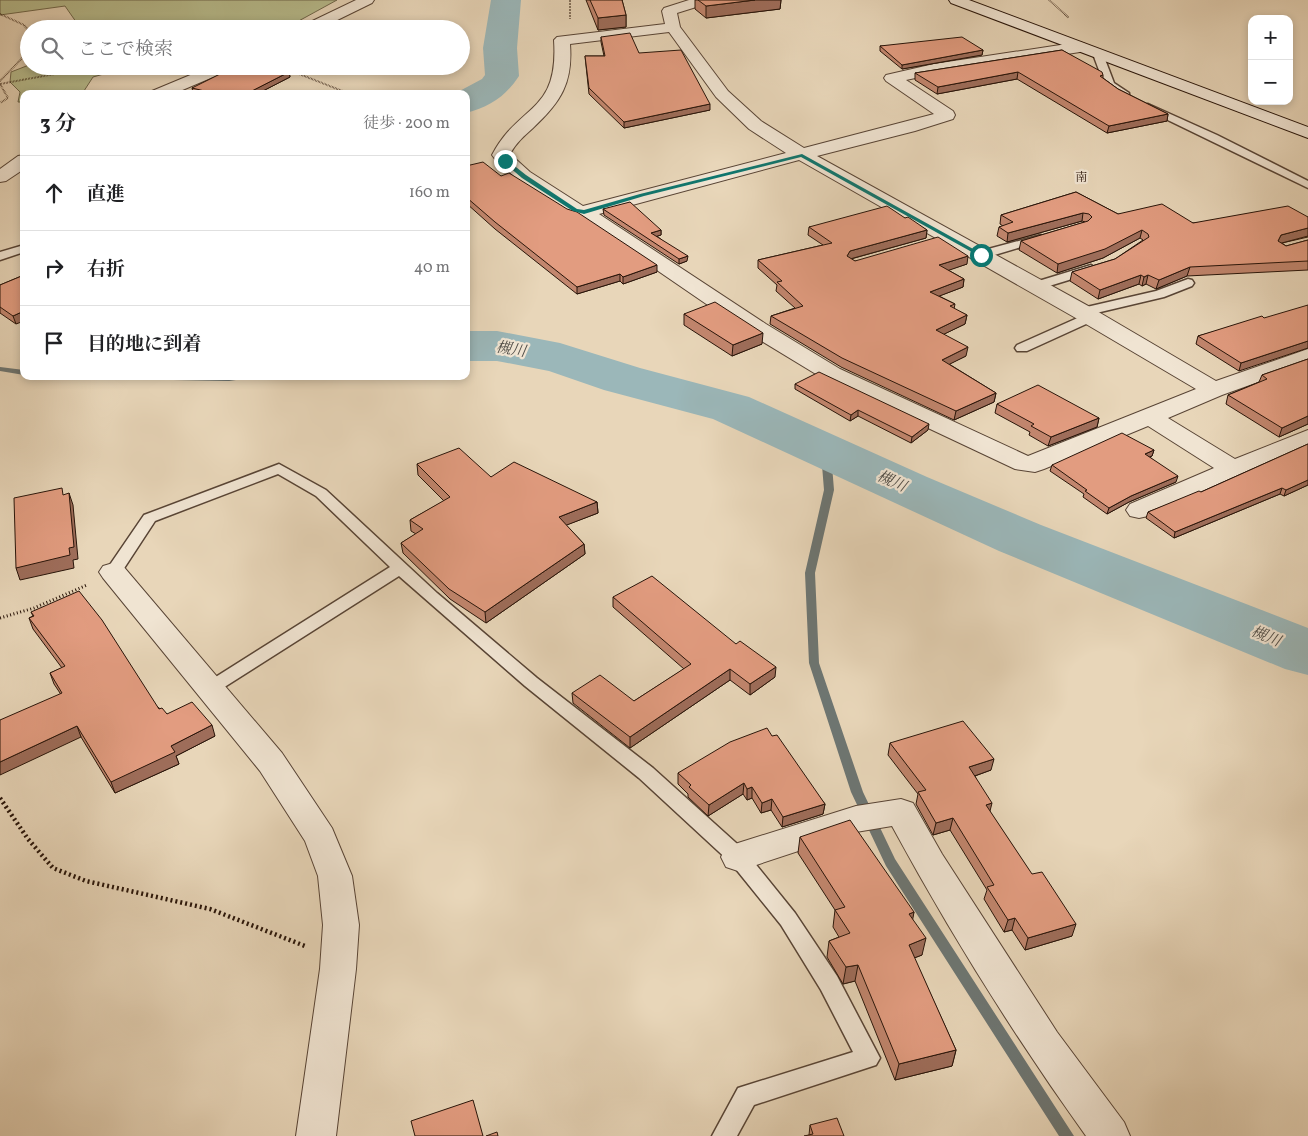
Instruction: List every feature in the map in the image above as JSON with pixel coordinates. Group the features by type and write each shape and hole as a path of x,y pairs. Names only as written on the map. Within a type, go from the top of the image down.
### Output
{"street":[{"path":"326,20 367,0"},
{"path":"704,0 669,11 673,27 722,94 755,125 939,239 981,255 1214,390"},
{"path":"956,0 1308,133"},
{"path":"673,27 562,40 564,56 560,86 547,106 507,143 501,156 524,176 575,210 584,212 758,329 832,374 1024,464 1035,464 1214,390 1308,356"},
{"path":"584,212 948,115 892,78 934,68 1080,47"},
{"path":"168,90 204,75"},
{"path":"0,176 20,163"},
{"path":"1150,417 1233,469"},
{"path":"1139,510 1308,437"},
{"path":"113,572 271,762 320,837 335,876 340,925 338,970 316,1136"},
{"path":"738,857 856,818 901,812 930,864 1043,1044 1110,1136"}],"lane":[{"path":"1098,54 1110,85 1120,92 1308,185"},
{"path":"981,255 1054,234"},
{"path":"0,256 20,249"},
{"path":"1036,286 1100,266"},
{"path":"1022,348 1086,315 1160,294 1188,283"},
{"path":"113,572 149,518 279,468 321,493 399,569 530,682 646,773 738,857 788,919 829,983 868,1058 746,1096 724,1136"},
{"path":"209,689 399,569"}],"path":[{"path":"0,14 20,23"},
{"path":"0,83 20,60"},
{"path":"0,83 46,75"},
{"path":"302,75 340,90"},
{"path":"0,83 8,98 0,103"},
{"path":"0,618 34,608 113,572"},
{"path":"0,798 28,839 54,868 86,880 210,909 305,946 338,970"}],"green space":[{"path":"0,0 337,0 300,20 75,20 65,6 0,15"},
{"path":"20,68 20,75 100,75 93,77 85,90 20,90 20,92 10,82 11,72"}],"building":[{"path":"590,0 622,0 626,15 598,18"},
{"path":"698,0 755,0 706,6"},
{"path":"630,33 639,53 681,50 710,104 624,122 589,88 585,56 605,56 601,37"},
{"path":"962,37 983,50 902,65 880,46"},
{"path":"1062,50 1102,72 1103,75 1100,76 1118,89 1168,114 1109,126 1018,72 938,87 915,73"},
{"path":"218,75 283,75 254,90 200,90 192,88"},
{"path":"483,162 501,176 509,173 567,209 577,212 657,265 623,277 620,274 577,287 470,200 470,165"},
{"path":"1076,192 1118,214 1162,204 1193,223 1288,206 1308,217 1308,228 1281,235 1278,241 1286,246 1308,240 1308,261 1190,267 1159,280 1148,275 1144,277 1141,275 1100,290 1072,272 1115,259 1149,237 1148,234 1142,230 1105,249 1058,264 1021,241 1088,221 1092,217 1089,214 1083,213 1008,233 999,227 1013,222 1001,215"},
{"path":"630,202 661,230 651,233 688,256 679,259 603,209"},
{"path":"887,206 927,230 850,251 847,256 855,261 938,237 968,256 939,265 964,279 930,292 955,304 950,306 967,315 936,330 968,347 942,360 996,393 956,411 842,358 771,316 803,306 777,282 782,281 758,260 832,243 809,227"},
{"path":"20,277 20,313 13,316 0,307 0,285"},
{"path":"715,302 763,333 733,345 684,314"},
{"path":"1308,305 1308,341 1241,363 1198,336 1262,316 1264,318"},
{"path":"1308,359 1308,416 1282,428 1228,395 1267,379 1262,375"},
{"path":"819,372 929,424 912,437 858,410 851,415 795,384"},
{"path":"1038,385 1099,418 1051,437 1031,426 1034,424 997,404"},
{"path":"1122,433 1154,450 1145,454 1178,476 1131,496 1109,508 1052,465"},
{"path":"1308,444 1308,480 1286,490 1282,488 1175,532 1148,512 1199,491 1201,492"},
{"path":"459,448 491,477 514,462 597,502 559,517 584,544 485,612 449,589 401,543 423,529 410,520 450,497 417,464"},
{"path":"62,488 63,495 69,493 74,547 69,548 70,555 16,568 14,498"},
{"path":"652,576 736,644 740,641 776,667 750,684 730,669 630,737 572,693 600,675 634,701 691,664 613,597"},
{"path":"79,591 102,620 159,709 162,708 167,714 192,702 212,725 171,746 175,752 111,782 77,726 0,762 0,720 62,693 50,673 65,666 29,618 34,616 31,612"},
{"path":"963,721 994,759 969,767 992,803 986,805 1032,874 1042,872 1076,924 1028,938 1015,918 1008,920 987,887 994,885 953,818 936,823 918,792 926,790 890,743"},
{"path":"767,728 772,736 777,735 825,804 783,817 772,799 762,803 752,787 747,789 744,783 709,805 689,787 691,785 678,773 730,742"},
{"path":"850,820 914,912 909,914 926,938 909,945 956,1050 899,1064 858,965 846,967 829,941 850,933 835,910 845,907 800,837"},
{"path":"473,1100 483,1136 415,1136 411,1121"},
{"path":"837,1118 844,1136 804,1136 813,1134 810,1125"},
{"path":"497,1132 498,1136 486,1136"}],"waterway":[{"name":"槻川","path":"470,100 494,86 502,76 500,48 506,0"},
{"name":"槻川","path":"470,346 497,346 560,358 622,379 731,408 907,489 1020,538 1308,653"},
{"path":"0,369 20,372"},
{"path":"826,453 829,490 810,573 814,663 857,792 890,862 1067,1136"}],"district":[{"name":"南","path":"1081,177"}],"route":[{"path":"505,161 575,210 584,212 642,195 802,155 981,255"}]}
